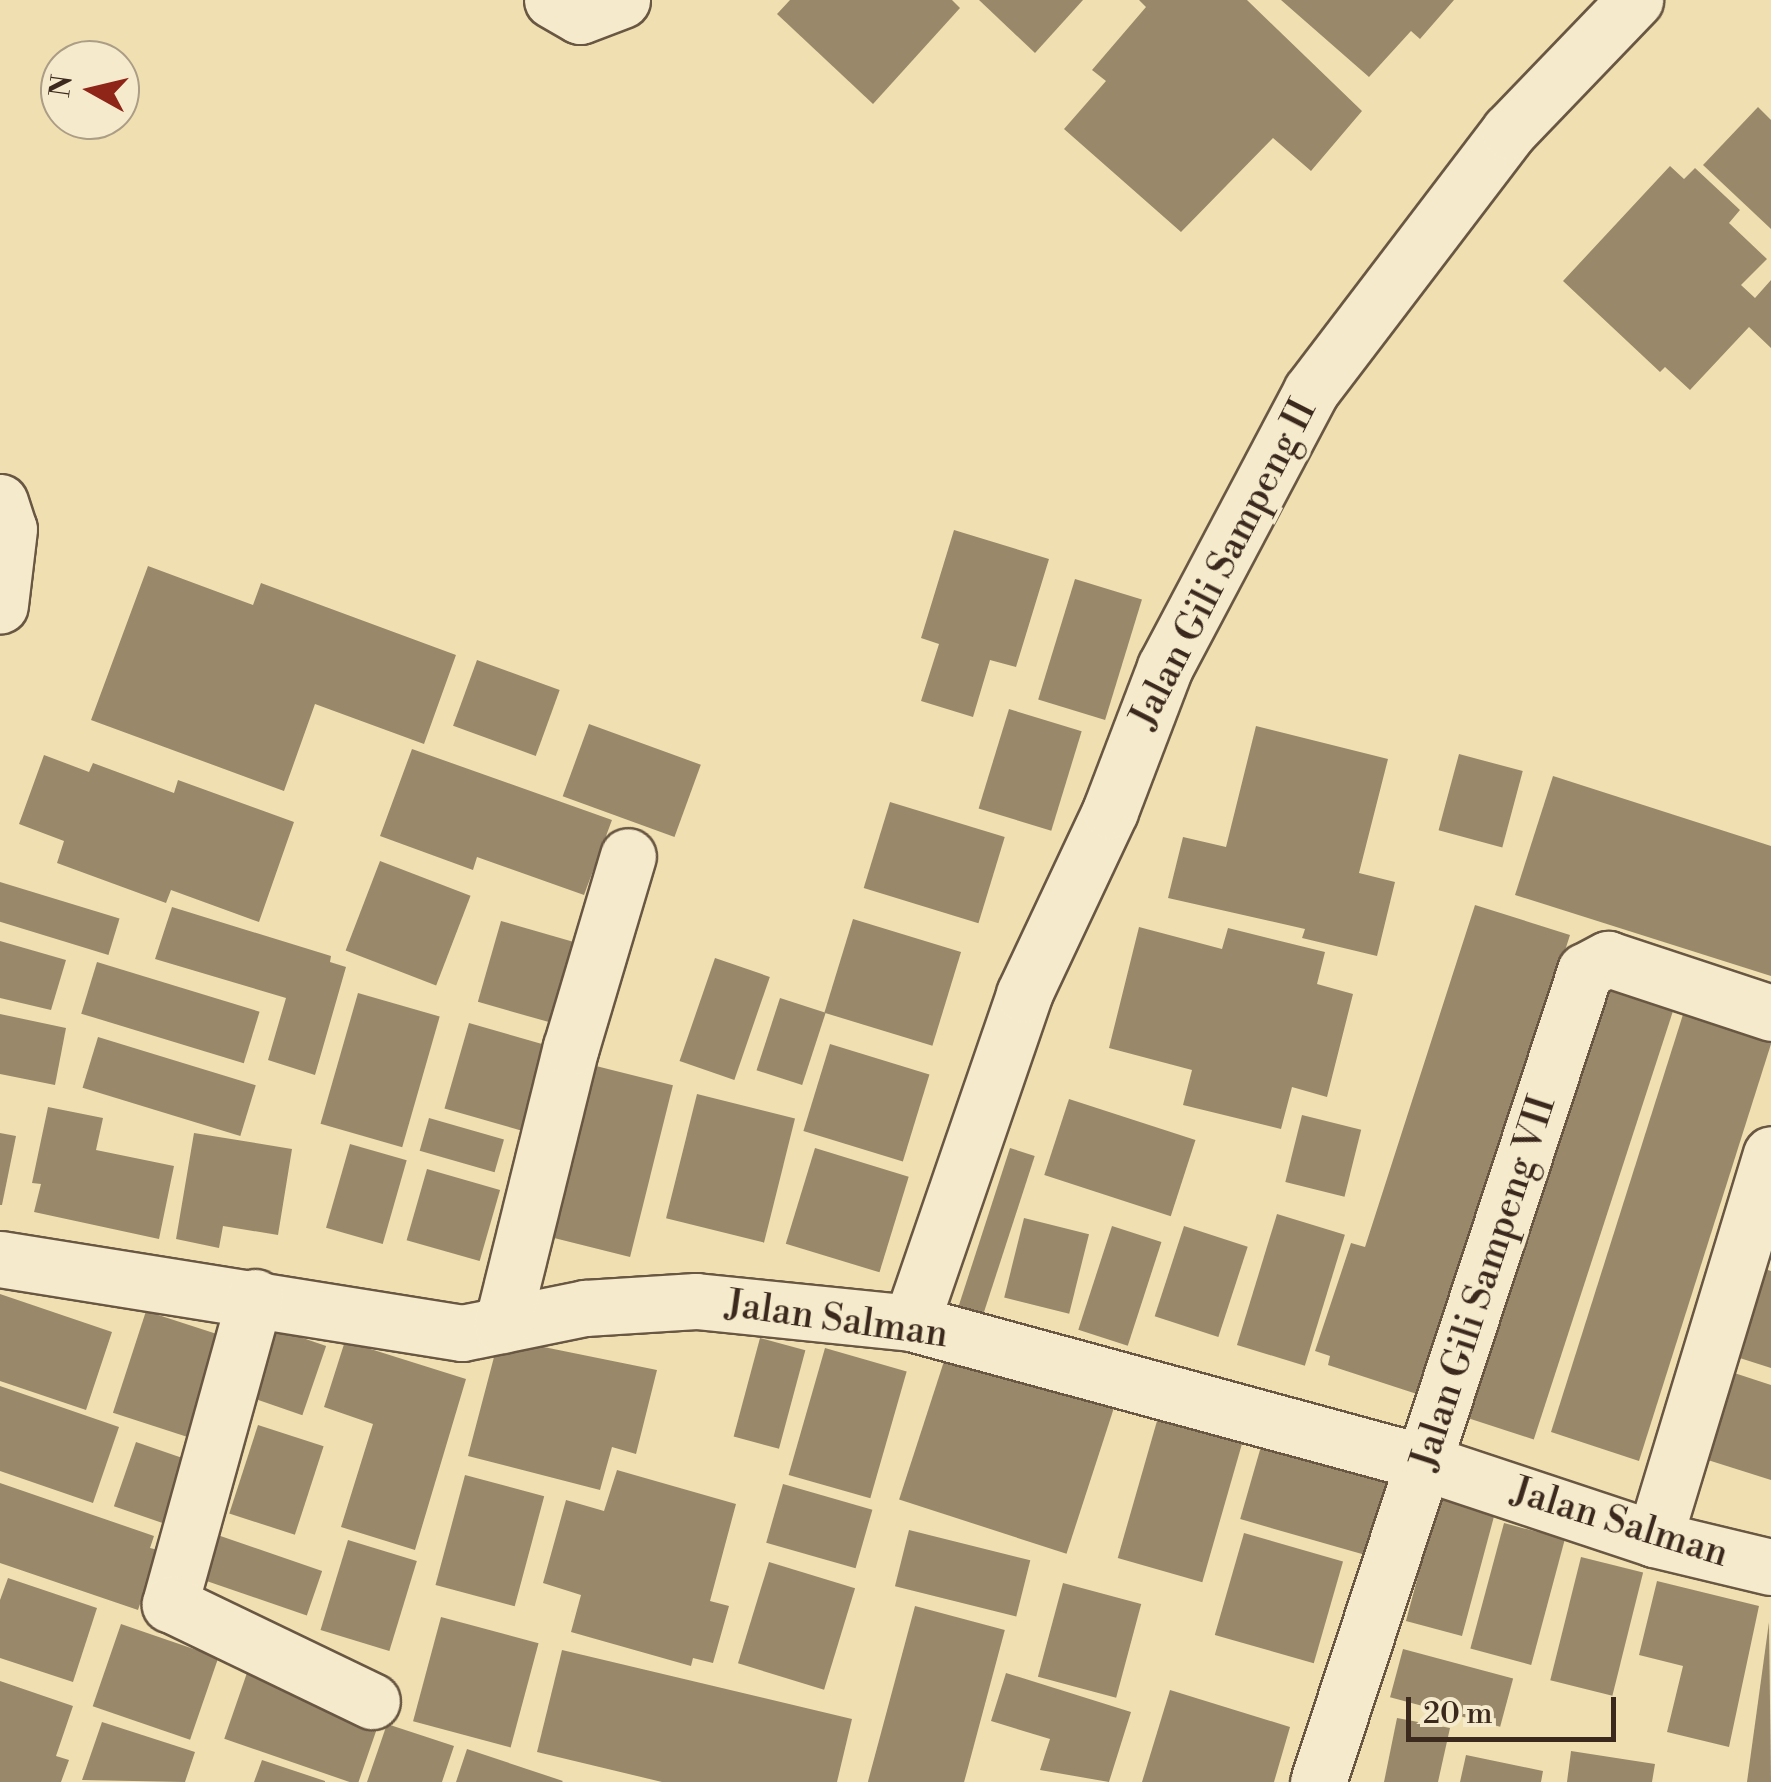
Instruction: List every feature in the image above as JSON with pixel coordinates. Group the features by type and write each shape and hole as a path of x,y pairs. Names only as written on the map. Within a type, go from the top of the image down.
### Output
{"street":[{"path":"552,0 580,16 622,0"},
{"name":"Jalan Gili Sampeng II","path":"911,1323 1024,994 1110,811 1165,666 1311,391 1509,131 1635,0"},
{"path":"0,502 9,529 0,604"},
{"path":"502,1325 571,1047 628,856"},
{"name":"Jalan Gili Sampeng VII","path":"1318,1782 1585,972 1608,960 1771,1012"},
{"path":"1654,1540 1771,1154"},
{"name":"Jalan Salman","path":"0,1259 462,1333 585,1308 696,1300 911,1323 1426,1463 1654,1540 1771,1567"},
{"path":"255,1297 170,1604 372,1701"}],"building":[{"path":"790,0 952,0 960,8 873,104 777,14"},
{"path":"979,0 1083,0 1035,53"},
{"path":"1139,0 1247,0 1362,111 1311,171 1273,138 1181,232 1064,129 1106,81 1092,70 1146,7"},
{"path":"1281,0 1454,0 1420,39 1411,31 1369,77"},
{"path":"1758,107 1771,120 1771,229 1703,165"},
{"path":"1670,166 1684,179 1695,168 1740,210 1729,223 1767,259 1741,285 1755,298 1771,280 1771,348 1749,327 1690,390 1665,367 1660,372 1563,281"},
{"path":"954,530 1049,559 1016,667 990,660 973,717 921,701 939,644 921,638"},
{"path":"148,566 253,605 261,583 456,655 424,744 315,704 284,791 91,720"},
{"path":"1075,579 1142,599 1105,720 1038,699"},
{"path":"477,660 560,690 536,756 453,726"},
{"path":"1009,709 1082,731 1051,831 979,808"},
{"path":"589,724 701,765 674,837 563,796"},
{"path":"1256,726 1388,759 1359,873 1395,882 1377,956 1302,938 1305,929 1168,898 1183,837 1226,847"},
{"path":"412,749 612,820 584,895 477,857 473,870 380,836"},
{"path":"1459,754 1523,771 1502,847 1439,830"},
{"path":"44,755 89,772 93,763 174,793 178,780 294,822 259,922 171,890 166,903 57,863 64,841 19,824"},
{"path":"1553,776 1771,846 1771,976 1515,895"},
{"path":"890,802 1005,837 978,923 864,888"},
{"path":"380,861 471,896 436,985 346,951"},
{"path":"0,882 120,919 108,955 0,922"},
{"path":"1475,905 1570,935 1423,1396 1328,1365 1330,1356 1315,1351 1351,1243 1365,1247"},
{"path":"172,907 331,956 330,962 346,967 315,1075 268,1060 286,998 155,959"},
{"path":"853,919 961,952 932,1046 824,1013"},
{"path":"501,921 581,944 558,1025 478,1002"},
{"path":"1139,927 1222,949 1228,928 1325,952 1317,984 1353,994 1327,1097 1292,1087 1281,1129 1183,1105 1192,1070 1109,1048"},
{"path":"0,941 66,960 51,1010 0,998"},
{"path":"715,958 770,977 734,1080 680,1061"},
{"path":"97,962 260,1012 244,1063 81,1014"},
{"path":"1598,983 1674,1008 1534,1440 1458,1415"},
{"path":"358,993 440,1016 402,1147 321,1124"},
{"path":"780,998 826,1013 802,1085 757,1070"},
{"path":"1686,1005 1771,1033 1771,1044 1639,1461 1551,1432"},
{"path":"0,1014 66,1028 55,1085 0,1074"},
{"path":"469,1023 551,1046 526,1132 444,1109"},
{"path":"98,1037 256,1085 240,1136 83,1088"},
{"path":"830,1044 929,1074 903,1161 803,1131"},
{"path":"572,1060 673,1085 630,1257 529,1232"},
{"path":"697,1094 795,1118 764,1243 666,1218"},
{"path":"1069,1099 1195,1140 1171,1216 1044,1175"},
{"path":"48,1107 103,1118 96,1150 174,1166 159,1239 34,1212 41,1184 32,1183"},
{"path":"1302,1115 1361,1130 1344,1197 1285,1182"},
{"path":"429,1118 504,1139 495,1172 420,1151"},
{"path":"0,1133 16,1136 2,1205 0,1205"},
{"path":"194,1133 292,1149 278,1235 223,1226 219,1248 176,1239"},
{"path":"350,1144 407,1160 383,1244 326,1228"},
{"path":"815,1148 909,1177 879,1272 786,1244"},
{"path":"1010,1148 1035,1156 982,1320 957,1312"},
{"path":"427,1169 500,1190 480,1261 407,1240"},
{"path":"1277,1214 1345,1235 1305,1366 1237,1345"},
{"path":"1024,1218 1089,1234 1069,1314 1004,1298"},
{"path":"1112,1226 1161,1242 1128,1346 1078,1330"},
{"path":"1184,1226 1248,1247 1218,1337 1155,1316"},
{"path":"1749,1264 1771,1271 1771,1368 1721,1352"},
{"path":"0,1294 112,1332 86,1410 0,1381"},
{"path":"146,1311 231,1339 198,1440 113,1413"},
{"path":"259,1323 326,1346 302,1415 235,1392"},
{"path":"499,1338 657,1370 636,1454 612,1447 600,1490 468,1456"},
{"path":"760,1338 805,1350 779,1449 734,1437"},
{"path":"345,1341 466,1379 415,1550 341,1527 373,1424 324,1407"},
{"path":"825,1348 907,1371 870,1498 789,1475"},
{"path":"947,1352 1114,1406 1066,1554 899,1499"},
{"path":"1719,1368 1771,1385 1771,1480 1692,1455"},
{"path":"0,1386 119,1427 93,1503 0,1471"},
{"path":"1161,1407 1246,1431 1202,1582 1118,1558"},
{"path":"1268,1422 1397,1459 1369,1556 1240,1519"},
{"path":"258,1425 324,1446 295,1535 229,1513"},
{"path":"136,1442 186,1459 164,1524 114,1506"},
{"path":"617,1470 736,1504 710,1601 729,1606 713,1663 693,1658 691,1666 571,1632 581,1595 543,1583 566,1500 604,1511"},
{"path":"465,1475 544,1496 515,1606 435,1585"},
{"path":"1444,1479 1500,1494 1462,1636 1406,1621"},
{"path":"0,1483 154,1536 150,1548 158,1550 138,1610 0,1563"},
{"path":"783,1484 872,1510 856,1568 766,1543"},
{"path":"1504,1523 1565,1539 1531,1665 1470,1649"},
{"path":"203,1530 322,1571 307,1615 188,1574"},
{"path":"909,1530 1030,1560 1016,1617 895,1586"},
{"path":"1244,1533 1343,1561 1314,1663 1215,1635"},
{"path":"348,1540 417,1561 389,1651 321,1630"},
{"path":"1581,1557 1643,1572 1612,1696 1550,1680"},
{"path":"769,1562 855,1588 824,1690 738,1663"},
{"path":"8,1578 97,1608 73,1682 0,1658 0,1600"},
{"path":"1657,1581 1759,1606 1729,1747 1667,1732 1683,1666 1639,1655"},
{"path":"1063,1583 1141,1604 1116,1698 1038,1677"},
{"path":"915,1606 1005,1630 964,1782 868,1782"},
{"path":"441,1617 539,1643 511,1747 413,1721"},
{"path":"1769,1622 1771,1782 1747,1782"},
{"path":"121,1624 218,1658 190,1740 93,1706"},
{"path":"1403,1649 1513,1679 1500,1727 1390,1697"},
{"path":"562,1650 852,1719 837,1782 662,1782 537,1752"},
{"path":"249,1667 382,1713 359,1782 224,1739"},
{"path":"1006,1673 1131,1712 1109,1782 1040,1770 1050,1739 991,1721"},
{"path":"0,1681 73,1706 56,1756 69,1760 61,1782 0,1782"},
{"path":"1170,1690 1290,1727 1274,1782 1142,1782"},
{"path":"1397,1718 1450,1728 1438,1782 1384,1782"},
{"path":"102,1722 195,1752 185,1782 82,1780"},
{"path":"387,1724 454,1746 442,1782 367,1782"},
{"path":"467,1749 563,1781 456,1782"},
{"path":"1571,1751 1655,1764 1652,1782 1567,1782"},
{"path":"1466,1755 1543,1771 1541,1782 1460,1782"},
{"path":"262,1760 325,1781 325,1782 254,1782"}]}
